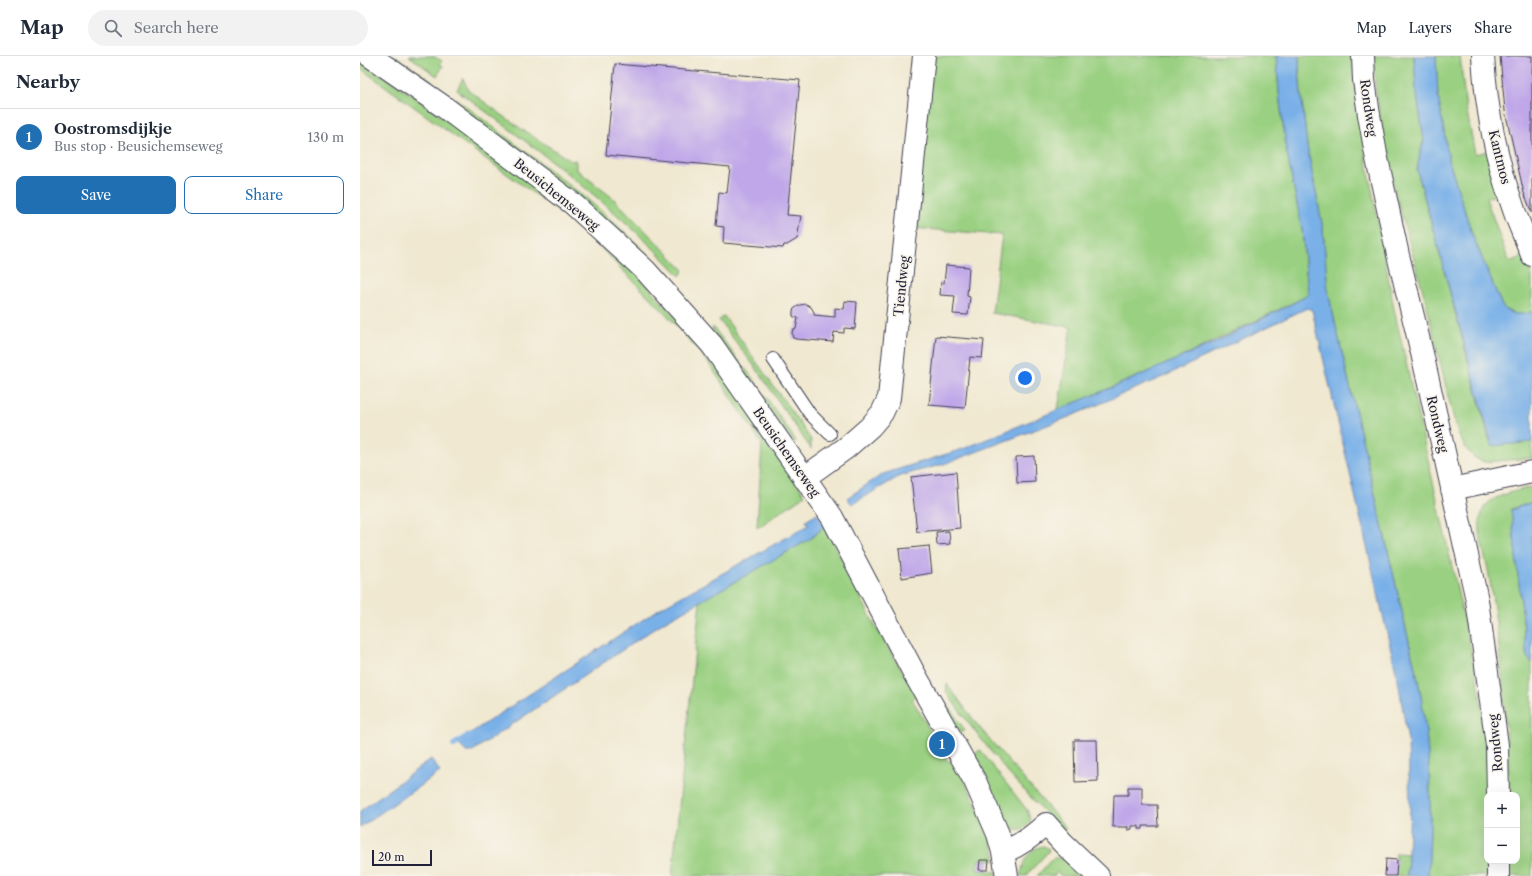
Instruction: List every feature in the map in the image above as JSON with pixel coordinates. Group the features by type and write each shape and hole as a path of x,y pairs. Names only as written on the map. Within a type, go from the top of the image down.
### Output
{"street":[{"name":"Beusichemseweg","path":"370,56 444,107 572,202 645,270 712,345 832,517 914,673 975,781 991,816 1003,852 1007,876"},
{"name":"Tiendweg","path":"804,478 846,448 870,427 882,413 889,398 924,56"},
{"name":"Rondweg","path":"1363,56 1364,80 1376,154 1477,600 1497,745 1498,792"},
{"name":"Kantmos","path":"1482,56 1485,90 1496,146 1512,206 1532,255"},
{"path":"1452,490 1532,472"},
{"path":"1003,852 1029,839 1046,824 1063,843 1098,876"},
{"path":"1498,864 1498,876"}],"lane":[{"path":"772,359 810,414 830,434"}],"green space":[{"path":"388,56 395,56 432,81 427,82"},
{"path":"409,56 433,56 442,61 440,64 443,66 437,76"},
{"path":"930,56 1276,56 1287,154 1302,229 1308,294 1305,297 1167,364 1058,410 1071,327 992,313 1002,235 912,228"},
{"path":"1299,56 1353,56 1358,113 1394,309 1479,686 1485,737 1489,792 1484,792 1484,864 1488,864 1488,876 1428,876 1430,780 1423,709 1419,685 1328,292 1323,229 1307,146 1300,84"},
{"path":"1373,56 1414,56 1416,89 1424,140 1417,170 1491,446 1532,442 1532,458 1485,462 1475,458 1469,452 1458,434 1426,302 1391,178 1376,93"},
{"path":"1436,56 1460,56 1465,101 1475,154 1488,151 1500,194 1486,198 1509,262 1524,256 1532,275 1532,312 1516,314 1502,306 1472,234 1449,161 1438,96"},
{"path":"360,61 415,97 550,198 636,273 712,359 805,495 757,528 762,444 708,362 667,315 591,238 547,203 360,68"},
{"path":"463,78 468,90 520,128 571,161 576,160 576,169 614,199 684,270 680,276 655,250 601,201 544,155 457,90"},
{"path":"455,98 585,197 630,237 676,284 672,285 456,106"},
{"path":"724,316 811,440 811,449 758,371 719,320"},
{"path":"713,327 757,384 796,441 794,443 712,331"},
{"path":"1530,487 1532,488 1532,502 1511,509 1527,657 1532,663 1532,876 1507,876 1507,864 1520,864 1520,792 1509,792 1507,739 1500,654 1493,598 1480,531 1481,516 1484,508 1492,500 1505,494"},
{"path":"825,526 875,626 917,695 912,699 948,762 954,759 990,833 996,860 979,859 977,870 997,872 998,876 672,876 700,601 810,539"},
{"path":"947,684 979,727 1066,828 1063,832 1008,773 970,725 946,692"},
{"path":"942,698 965,730 960,733 939,700"},
{"path":"980,750 1027,810 1031,821 1026,827 1022,829 1014,829 1008,824 973,755"},
{"path":"1044,846 1049,849 1048,852 1027,876 1020,876 1025,861 1030,853 1039,847"},
{"path":"1396,853 1409,854 1407,876 1395,876"},
{"path":"1054,858 1067,861 1085,876 1061,876 1057,872 1054,876 1037,876"}],"water":[{"path":"1276,56 1299,56 1300,84 1307,146 1323,229 1328,292 1419,685 1426,733 1430,780 1428,876 1407,876 1410,808 1408,741 1398,680 1312,310 1307,308 1165,376 1069,417 944,464 900,476 852,504 847,498 883,474 963,449 1130,380 1218,341 1305,297 1308,294 1302,229 1287,154"},
{"path":"1414,56 1436,56 1438,96 1449,161 1472,234 1502,306 1516,314 1532,312 1532,442 1492,446 1417,170 1424,140 1416,89"},
{"path":"1532,502 1532,663 1527,657 1511,510"},
{"path":"817,514 825,526 810,539 664,622 471,752 466,752 460,746 463,738 659,609 809,525 806,521"},
{"path":"431,759 440,772 360,827 360,811"}],"building":[{"path":"1500,56 1532,56 1532,213 1524,193 1505,111"},
{"path":"615,64 800,80 787,215 801,216 797,239 787,245 784,245 783,248 723,243 724,227 716,226 719,192 727,193 730,167 606,155"},
{"path":"946,265 969,267 967,296 970,297 968,315 953,314 955,296 940,295 941,282 944,283"},
{"path":"845,301 857,302 855,329 844,328 844,333 834,332 833,342 793,338 793,329 796,329 798,318 793,316 793,310 795,308 806,304 811,307 814,315 835,317 835,308 844,309"},
{"path":"936,336 984,340 982,358 970,357 965,408 929,405"},
{"path":"1034,456 1035,482 1017,483 1016,457"},
{"path":"956,472 960,528 917,532 911,477"},
{"path":"949,531 950,544 937,545 936,532"},
{"path":"929,546 932,573 902,578 899,549"},
{"path":"1074,740 1097,740 1098,781 1075,782"},
{"path":"1128,787 1142,787 1142,805 1157,805 1158,826 1143,826 1143,829 1139,829 1139,826 1132,826 1132,829 1128,830 1128,827 1113,827 1114,795 1128,795"},
{"path":"1386,859 1397,860 1396,876 1385,876"},
{"path":"980,860 989,860 988,870 979,870"}],"waterway":[{"path":"454,745 468,736"}],"place":[{"name":"Oostromsdijkje","path":"942,744"}]}
